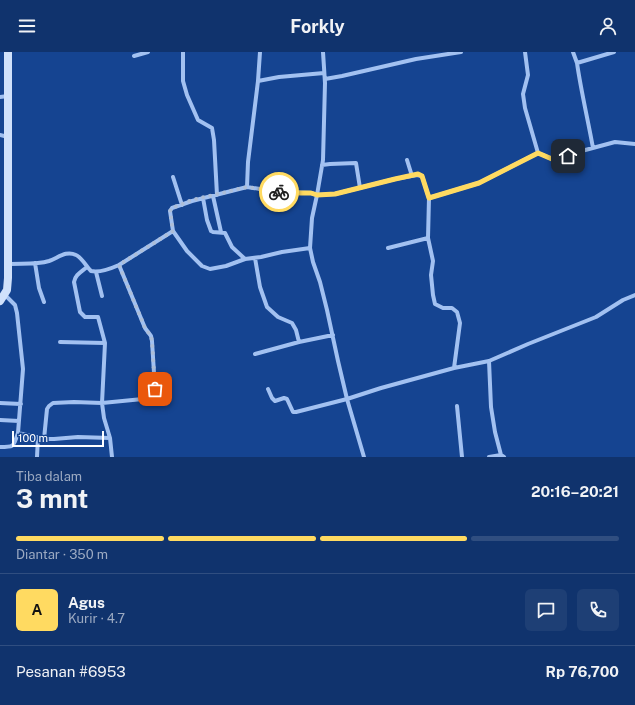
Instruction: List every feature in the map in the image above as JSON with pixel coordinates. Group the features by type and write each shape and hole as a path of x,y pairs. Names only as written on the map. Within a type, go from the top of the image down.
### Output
{"main road":[{"path":"2,297 7,290 8,284 4,96 8,52"}],"street":[{"path":"134,56 148,52"},
{"path":"184,52 183,81 187,96 198,120 212,128 214,140 215,195 221,232"},
{"path":"247,187 248,162 260,52"},
{"path":"323,52 325,79 322,165 312,218 310,248 333,335 347,399 364,457"},
{"path":"325,79 416,58 461,52"},
{"path":"526,52 528,75 523,94 525,108 538,153"},
{"path":"573,52 577,63 593,148"},
{"path":"577,63 614,52"},
{"path":"258,81 279,77 324,73"},
{"path":"538,153 552,159 614,142 635,144"},
{"path":"429,198 479,183 538,153"},
{"path":"407,160 412,176"},
{"path":"322,165 356,163 360,188"},
{"path":"310,248 245,259 226,266 210,269 187,251 173,231 170,211 172,208 192,200 247,187 279,192 311,193 317,195 335,194 418,174 422,176 429,198 428,238 433,261 431,275 432,295 435,304 443,308 452,308 457,312 460,323 454,368"},
{"path":"173,177 182,205"},
{"path":"203,198 207,220 211,231 225,233 232,247 245,259"},
{"path":"8,264 45,262 62,255 70,254 76,255 91,271 96,272 119,265 173,231"},
{"path":"388,248 428,238"},
{"path":"255,258 260,286 267,307 278,317 292,323 296,330 299,342"},
{"path":"35,263 39,288 44,302"},
{"path":"44,439 47,409 48,406 53,403 102,403 153,398 155,389 151,336 145,328 119,265"},
{"path":"87,267 77,274 74,282 80,312 85,317 98,317 105,343 102,403 104,418 110,438 112,457"},
{"path":"96,272 102,296"},
{"path":"268,390 275,401 284,398 287,399 293,412 347,399 454,368 489,361 599,316 623,300 635,295"},
{"path":"0,447 11,447 14,445 18,433 23,369 15,305 2,297"},
{"path":"255,354 299,342 333,335"},
{"path":"60,342 105,343"},
{"path":"489,361 491,407 495,432 502,456 489,457"},
{"path":"0,403 20,404"},
{"path":"457,406 462,457"},
{"path":"0,420 19,421"},
{"path":"18,433 44,439 110,438"},
{"path":"37,457 38,437"}],"way so far":[{"path":"155,389 151,336 145,328 119,265 173,231 170,216 170,211 172,208 192,200 247,187 279,192"}],"route":[{"path":"279,192 311,193 317,195 335,194 418,174 422,176 424,180 429,198 479,183 538,153 549,159 568,156"}]}
